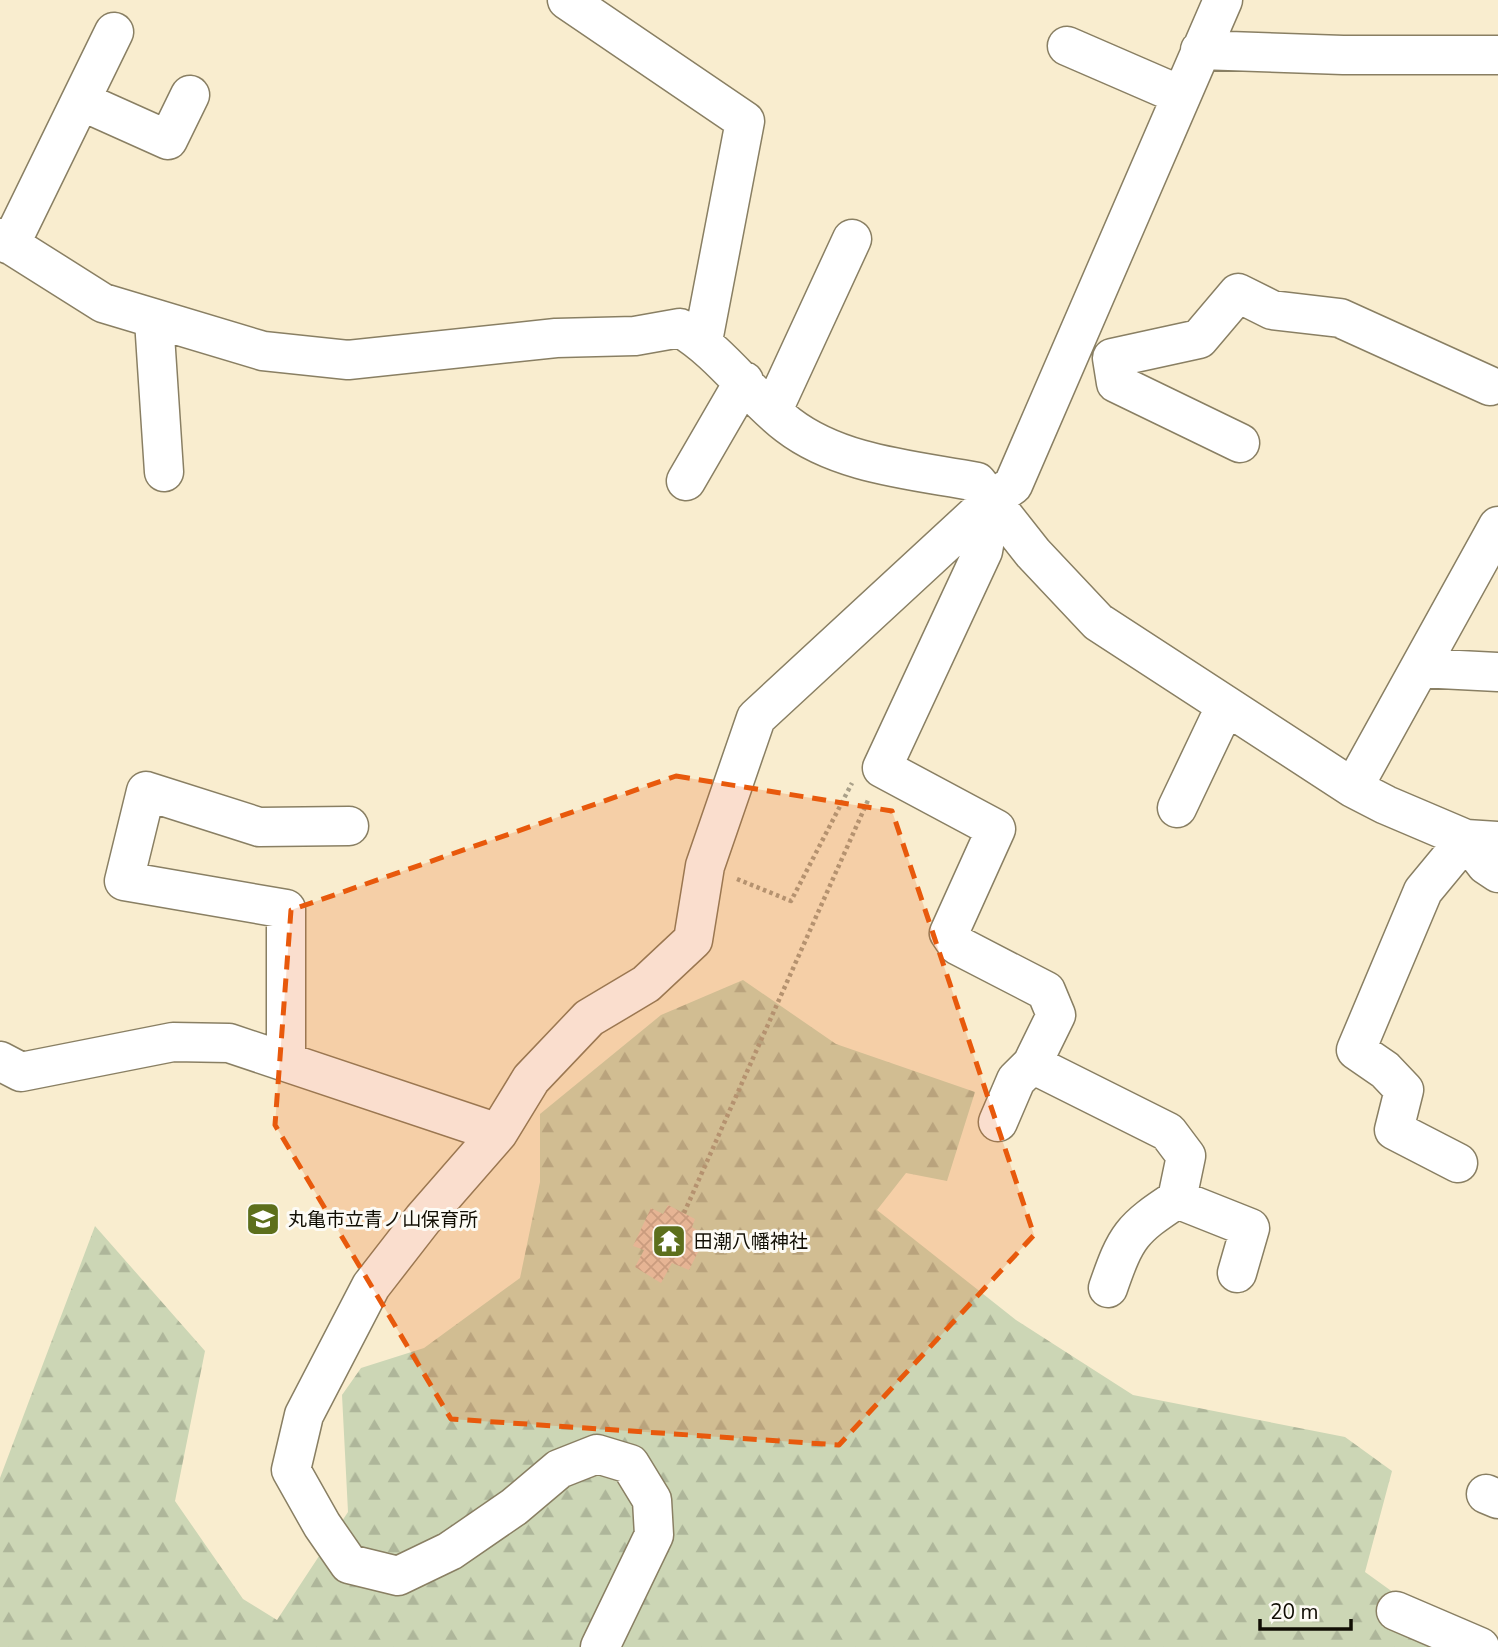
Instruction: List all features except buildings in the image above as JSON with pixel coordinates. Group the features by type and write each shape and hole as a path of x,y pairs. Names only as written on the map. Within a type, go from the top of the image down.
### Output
{"street":[{"path":"568,0 746,121 703,341"},
{"path":"600,1647 654,1535 652,1500 630,1465 597,1454 559,1469 514,1507 450,1551 398,1576 349,1564 322,1525 291,1470 304,1415 372,1286 498,1133 531,1079 589,1018 646,984 693,940 705,866 756,718 992,500 1013,485 1219,2"},
{"path":"114,32 81,101 5,242 103,303 263,351 348,360 556,338 635,336 680,328 703,341 787,425 825,448 870,461 977,482 1033,553 1098,622 1353,788 1386,806 1482,840"},
{"path":"1200,50 1343,55 1498,55"},
{"path":"1083,62 1180,96"},
{"path":"81,101 168,140 190,95"},
{"path":"773,410 811,292 852,239"},
{"path":"1074,341 1112,358 1199,339 1238,293 1272,310 1340,318 1490,386"},
{"path":"154,320 164,472"},
{"path":"1112,358 1116,383 1240,443"},
{"path":"686,481 744,382"},
{"path":"992,500 983,551 882,768 996,829 949,933 957,945 1046,991 1056,1015 1032,1064 1016,1080 998,1122"},
{"path":"1353,788 1498,526"},
{"path":"1420,668 1498,673"},
{"path":"1177,808 1225,707"},
{"path":"286,1062 286,909 124,881 146,791 259,827 349,826"},
{"path":"1482,840 1486,865 1498,873"},
{"path":"1458,1163 1394,1130 1404,1090 1385,1070 1356,1050 1423,891 1482,840"},
{"path":"0,1061 20,1072 173,1042 229,1043 498,1133"},
{"path":"1032,1064 1168,1132 1186,1156 1177,1199 1139,1224 1120,1252 1108,1288"},
{"path":"1177,1199 1250,1228 1237,1273"},
{"path":"1396,1611 1480,1647"}],"path":[{"path":"684,1213 882,768 863,761 790,901 705,866"}],"highlighted area":[{"path":"676,776 892,811 1034,1235 839,1445 451,1419 275,1125 291,910"}],"green space":[{"path":"743,980 836,1044 975,1092 947,1181 906,1173 877,1210 1016,1320 1133,1395 1345,1437 1392,1471 1365,1572 1469,1647 0,1647 0,1478 95,1226 205,1351 175,1501 243,1599 277,1620 348,1512 342,1395 361,1368 424,1348 520,1278 540,1182 540,1114 661,1015"}],"place":[{"name":"丸亀市立青ノ山保育所","path":"263,1219"},
{"name":"田潮八幡神社","path":"669,1241"}]}
